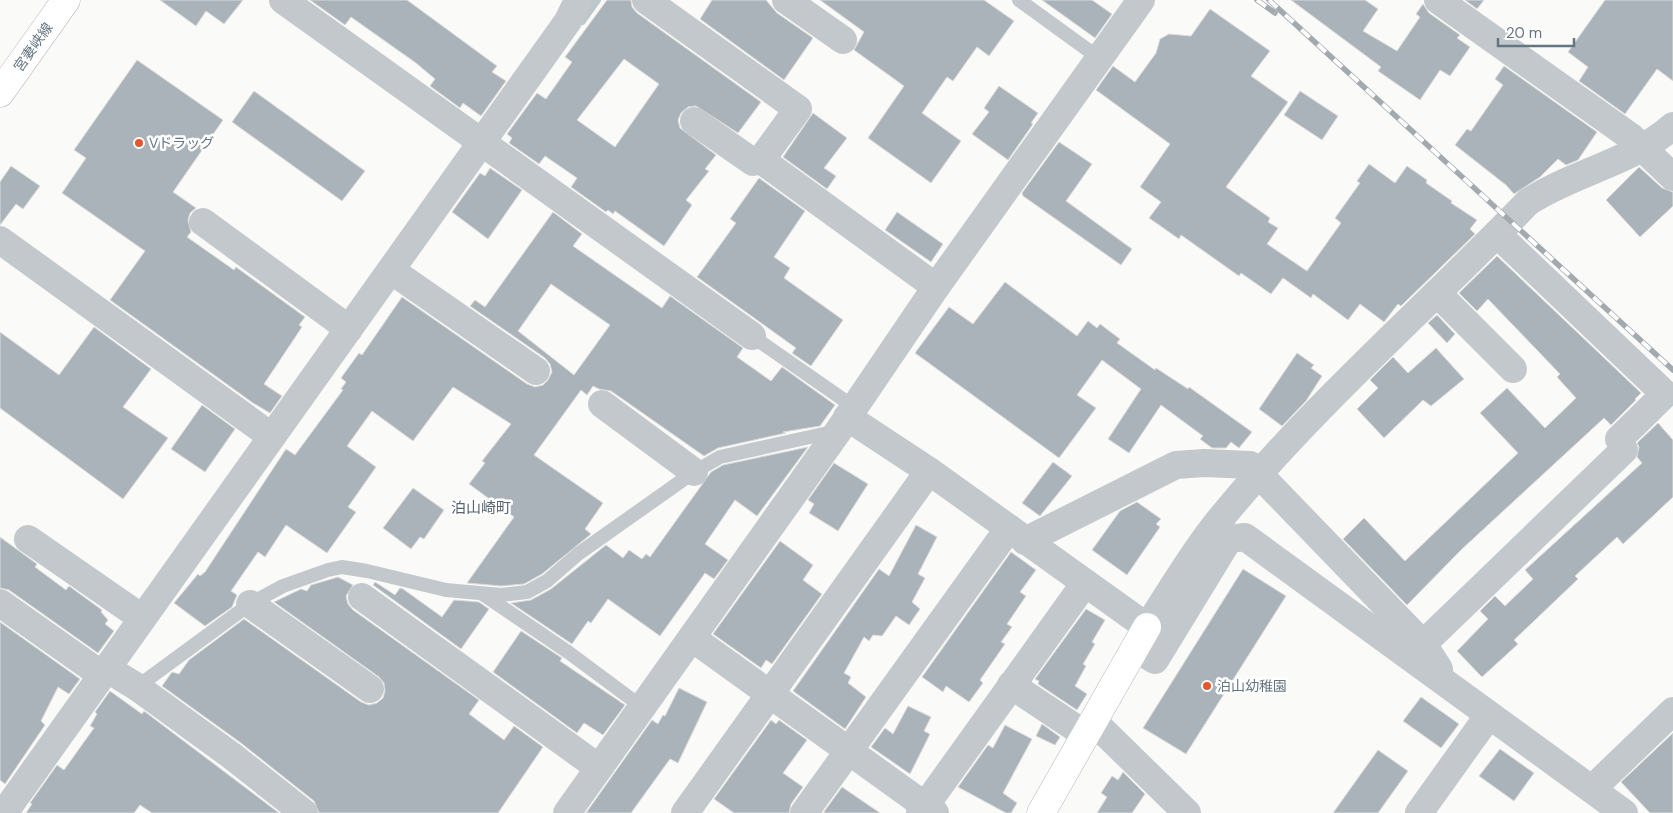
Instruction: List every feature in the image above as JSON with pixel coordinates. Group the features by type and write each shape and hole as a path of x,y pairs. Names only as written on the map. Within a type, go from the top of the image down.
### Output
{"street":[{"name":"宮妻峡線","path":"0,93 66,0"},
{"path":"283,0 752,336"},
{"path":"646,0 798,109 761,160 753,162 694,121"},
{"path":"786,0 844,40"},
{"path":"567,813 847,418 936,286 1141,0"},
{"path":"1438,0 1643,147 1673,177"},
{"path":"4,813 115,675 142,618 270,436 392,271 488,147 568,21 570,3"},
{"path":"1041,813 1141,638 1216,524 1260,474 1340,389 1528,202 1543,192 1603,168 1656,140 1673,126"},
{"path":"761,160 936,286"},
{"path":"204,222 349,329"},
{"path":"1423,644 1622,445 1666,394 1497,234"},
{"path":"0,240 270,436"},
{"path":"392,271 536,371"},
{"path":"1437,293 1513,369"},
{"path":"602,404 694,472"},
{"path":"847,418 929,471 1085,583 1141,638 1155,660 1229,539 1246,537 1489,715 1605,804 1673,711"},
{"path":"804,813 848,751 1017,534 1176,465 1204,463 1250,465 1423,644 1447,684"},
{"path":"685,813 929,471"},
{"path":"28,539 142,618"},
{"path":"692,638 927,811 1011,686 1085,583"},
{"path":"362,597 599,768"},
{"path":"0,603 115,675 232,756 304,813"},
{"path":"250,604 370,689"},
{"path":"1011,686 1090,728 1187,813"},
{"path":"1419,813 1489,715"}],"lane":[{"path":"1019,0 1099,58"},
{"path":"752,336 847,418"},
{"path":"115,675 290,583 342,568 367,571 446,590 501,595 527,592 547,581 578,554 694,472 720,458 847,418"},
{"path":"482,593 568,652 642,707"}],"building":[{"path":"160,0 243,0 224,24 206,11 196,26"},
{"path":"310,0 407,0 497,66 492,72 506,81 481,116 463,103 460,108 430,86 435,79 416,63 351,17 345,25"},
{"path":"607,0 631,0 632,7 637,13 761,102 738,133 696,106 688,107 681,113 678,120 680,128 716,155 705,169 709,171 686,200 692,205 664,246 615,211 613,214 608,210 606,212 571,187 577,178 545,156 539,164 509,143 512,138 507,134 537,93 546,99 572,62 565,57","holes":["624,59 659,84 615,147 577,120"]},
{"path":"712,0 766,0 777,13 813,38 784,80 700,19"},
{"path":"820,0 984,0 1014,21 989,56 977,47 953,81 947,77 922,113 961,141 931,183 868,138 904,86 854,50 864,32"},
{"path":"1042,0 1092,0 1112,14 1095,38"},
{"path":"1291,0 1365,0 1378,9 1363,31 1397,51 1420,17 1416,14 1423,4 1429,13 1460,35 1457,38 1470,47 1450,76 1440,70 1420,100 1378,71 1381,67"},
{"path":"1465,0 1484,0 1477,9"},
{"path":"1605,0 1673,0 1673,81 1657,69 1625,114 1579,81 1588,67 1568,52"},
{"path":"1210,9 1270,51 1251,76 1288,102 1226,187 1270,218 1268,222 1278,228 1267,244 1307,271 1341,223 1335,218 1360,183 1357,181 1369,164 1395,183 1407,166 1427,180 1426,183 1452,201 1451,203 1477,220 1470,229 1475,234 1401,306 1398,304 1384,322 1360,304 1348,320 1313,294 1311,298 1283,278 1271,294 1241,273 1239,276 1181,235 1179,239 1149,218 1161,202 1140,187 1170,144 1096,90 1113,66 1135,82 1156,53 1160,39 1169,34 1191,36"},
{"path":"137,60 223,120 173,192 196,208 190,213 188,220 191,232 187,237 234,270 236,267 305,317 299,325 302,327 264,384 282,396 270,413 253,403 110,300 145,251 62,193 86,158 74,150"},
{"path":"1504,66 1597,132 1578,160 1566,165 1558,159 1540,177 1514,194 1506,185 1455,145 1467,129 1471,131 1503,85 1495,79"},
{"path":"999,86 1038,113 1031,123 1033,124 1008,160 972,134 989,112 984,108"},
{"path":"254,91 365,171 342,201 232,122"},
{"path":"1300,91 1338,116 1322,140 1284,115"},
{"path":"813,113 847,138 824,168 836,176 827,189 783,157"},
{"path":"1059,142 1092,164 1066,201 1132,249 1121,265 1023,196 1022,193"},
{"path":"11,166 40,186 23,209 16,204 0,225 0,182"},
{"path":"1639,167 1662,188 1673,192 1673,206 1640,237 1606,200"},
{"path":"490,168 522,190 488,239 452,212 480,173 485,176"},
{"path":"759,178 805,211 774,257 790,268 784,278 843,320 811,366 792,353 796,348 697,277 736,223 730,219"},
{"path":"553,212 582,234 573,246 662,308 670,296 743,348 737,357 771,381 782,367 835,405 820,426 783,432 786,433 718,448 704,456 611,391 593,386 587,395 581,390 534,455 603,503 585,529 591,534 542,574 524,584 501,586 467,583 514,517 469,484 485,463 482,461 511,424 453,387 413,441 372,411 347,446 376,467 348,507 356,512 327,553 286,525 265,557 258,552 231,591 237,595 232,607 205,626 174,603 198,574 200,576 205,572 286,449 295,455 343,390 341,389 346,382 341,378 359,353 362,355 402,297 527,384 535,387 543,385 552,372 550,364 545,358 470,306 475,300 485,307","holes":["551,284 610,325 574,375 518,331"]},
{"path":"897,212 943,244 931,262 885,230"},
{"path":"1497,256 1641,393 1611,425 1604,418 1462,549 1407,605 1343,539 1364,518 1405,561 1518,453 1480,413 1507,388 1545,428 1576,398 1557,377 1560,374 1488,299 1477,311 1459,293"},
{"path":"1005,282 1077,336 1088,321 1097,328 1100,324 1120,339 1117,343 1155,370 1156,368 1188,389 1189,387 1252,432 1239,448 1231,442 1226,448 1212,448 1200,439 1203,436 1161,405 1129,453 1108,439 1141,389 1102,360 1077,395 1096,408 1059,458 915,353 949,307 973,324"},
{"path":"1437,315 1455,334 1447,343 1428,323"},
{"path":"94,327 151,369 123,407 168,438 123,499 0,408 0,332 59,375"},
{"path":"1436,348 1464,379 1431,406 1423,400 1384,438 1357,409 1378,388 1370,380 1393,357 1408,373"},
{"path":"1297,353 1314,365 1311,368 1322,376 1306,401 1282,426 1259,409"},
{"path":"202,405 235,429 205,472 171,449"},
{"path":"1658,423 1673,440 1673,497 1623,544 1617,537 1575,576 1578,579 1514,640 1518,644 1482,677 1457,651 1488,619 1480,611 1495,596 1505,606 1533,579 1525,570 1642,463 1637,457 1639,447 1637,443"},
{"path":"808,447 757,516 735,500 705,544 728,560 714,579 705,573 660,636 608,599 591,623 588,621 572,644 511,603 531,600 551,589 606,545 623,558 629,550 642,559 646,554 650,557 711,472 723,465"},
{"path":"1053,462 1072,476 1040,516 1022,503"},
{"path":"834,463 868,484 838,531 809,513 814,504 808,500"},
{"path":"413,488 444,510 424,539 420,537 411,549 383,528"},
{"path":"1137,502 1161,519 1156,524 1160,527 1127,575 1092,550 1120,511"},
{"path":"916,525 937,537 918,574 925,578 912,602 920,609 909,625 896,616 882,636 873,635 869,641 864,637 844,673 851,677 848,683 866,697 845,729 793,691 879,569 889,576"},
{"path":"0,537 37,564 35,567 66,590 69,586 102,610 101,612 108,620 105,624 114,631 98,653 9,590 0,588"},
{"path":"780,541 813,565 803,580 822,594 772,664 766,660 761,668 713,634"},
{"path":"1011,552 1036,570 1020,592 1026,596 1007,624 1012,627 1001,642 1005,644 980,680 983,683 969,702 946,686 943,692 922,677"},
{"path":"1243,569 1286,596 1186,754 1143,728"},
{"path":"338,577 353,585 346,596 348,604 353,610 479,700 469,714 504,740 514,726 543,747 498,813 319,813 314,801 241,743 162,686 172,672 179,674 189,660 244,619 361,702 369,705 377,703 383,698 385,691 384,683 379,677 274,602 301,589 307,591 311,585"},
{"path":"375,582 395,595 400,588 403,589 442,617 454,600 479,602 489,609 461,649 373,585"},
{"path":"1086,609 1105,620 1092,642 1095,644 1083,664 1086,666 1075,686 1087,694 1077,710 1038,684 1039,681 1035,679"},
{"path":"0,622 80,679 69,694 58,687 41,721 45,725 5,784 0,780"},
{"path":"521,631 562,658 560,661 625,705 603,735 584,723 577,733 493,672"},
{"path":"679,688 707,702 678,763 670,759 631,813 586,813 652,720 658,724 663,715 665,716"},
{"path":"110,691 142,714 144,711 279,813 152,813 140,805 134,813 26,813 32,804 30,803 57,765 64,770 94,728 90,726 97,714 95,712"},
{"path":"1421,697 1459,724 1441,748 1403,721"},
{"path":"908,706 931,717 924,731 930,734 910,774 871,747 885,728 893,734"},
{"path":"771,720 776,724 779,720 807,740 783,773 803,787 791,804 789,813 734,813 714,799"},
{"path":"1042,724 1060,737 1055,745 1036,736"},
{"path":"1005,725 1032,739 1003,793 1017,803 1011,813 1006,813 958,787 988,745 993,748"},
{"path":"1673,733 1673,813 1650,813 1621,782"},
{"path":"1500,749 1534,773 1514,801 1479,776"},
{"path":"1378,750 1408,771 1378,813 1333,813"},
{"path":"1123,772 1145,794 1132,813 1097,813 1107,797 1101,793 1112,776 1118,780"},
{"path":"842,787 880,813 823,813"}],"waterway":[{"path":"582,21 597,0"}],"railway":[{"path":"1257,0 1275,13"},
{"path":"1269,0 1673,370"}],"place":[{"name":"Vドラッグ","path":"139,143"},
{"name":"泊山幼稚園","path":"1207,686"}],"district":[{"name":"泊山崎町","path":"481,508"}]}
